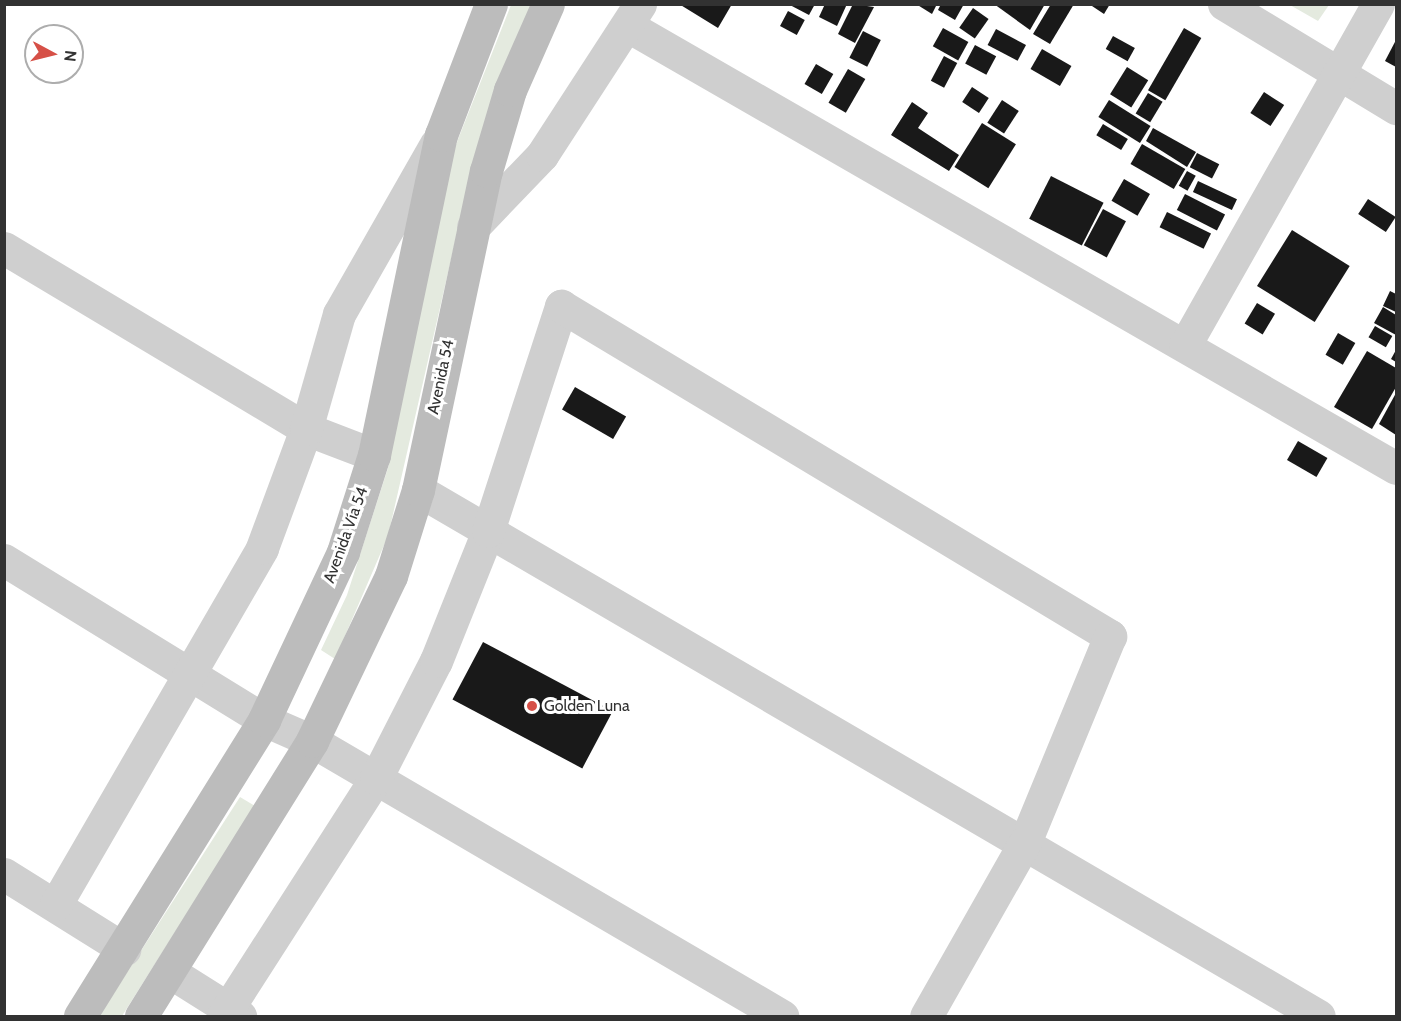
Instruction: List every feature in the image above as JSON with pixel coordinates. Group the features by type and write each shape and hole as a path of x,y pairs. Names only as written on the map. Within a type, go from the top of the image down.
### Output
{"main road":[{"name":"Avenida Vía 54","path":"80,1017 124,950 264,720 343,552 374,456 441,135 491,4"},
{"name":"Avenida 54","path":"312,741 391,576 418,490 473,227 510,90 548,4"},
{"path":"141,1017 312,741"}],"street":[{"path":"1224,4 1339,70 1396,108"},
{"path":"1185,345 1378,4"},
{"path":"473,227 542,156 634,15 1185,345 1396,468"},
{"path":"56,904 262,548 306,429 339,314 441,135"},
{"path":"4,248 306,429 374,456"},
{"path":"170,972 230,1014 376,778 436,661 488,531 561,306 1110,636 1025,842 926,1017"},
{"path":"418,490 1025,842 1319,1017"},
{"path":"4,560 190,672 264,720 312,741 782,1017"},
{"path":"4,873 56,904 124,950"}],"shaded area":[{"path":"511,5 532,5 475,154 388,536 335,659 321,650 347,595 388,468 455,147"},
{"path":"1290,5 1329,5 1318,21"},
{"path":"240,797 255,806 122,1016 99,1016"}],"building":[{"path":"679,4 732,4 718,28"},
{"path":"788,4 815,4 809,15"},
{"path":"825,4 847,4 837,26 819,17"},
{"path":"853,4 874,7 855,43 838,34"},
{"path":"916,4 937,4 932,14"},
{"path":"941,4 964,4 955,20 938,10"},
{"path":"994,4 1045,4 1030,30"},
{"path":"1051,4 1074,4 1050,44 1033,34"},
{"path":"1089,4 1110,4 1104,14"},
{"path":"973,8 989,19 975,39 959,28"},
{"path":"788,11 805,20 797,35 780,26"},
{"path":"943,28 968,42 958,60 933,46"},
{"path":"1184,28 1201,38 1165,100 1148,90"},
{"path":"996,29 1026,45 1018,61 988,45"},
{"path":"863,31 881,40 867,67 849,58"},
{"path":"1113,36 1135,48 1128,61 1106,49"},
{"path":"1396,40 1396,67 1385,61"},
{"path":"975,45 996,56 986,75 965,64"},
{"path":"1042,49 1071,66 1060,86 1030,69"},
{"path":"944,56 957,63 944,88 931,81"},
{"path":"816,64 833,74 822,94 804,84"},
{"path":"1127,67 1148,80 1131,107 1110,94"},
{"path":"848,69 865,79 846,113 828,103"},
{"path":"972,87 989,98 979,113 962,102"},
{"path":"1264,92 1284,105 1271,126 1250,113"},
{"path":"1148,93 1163,102 1150,122 1136,114"},
{"path":"1002,100 1019,111 1004,134 987,123"},
{"path":"1109,100 1151,126 1140,143 1098,117"},
{"path":"912,102 928,113 918,128 959,155 949,171 891,135"},
{"path":"982,123 1016,144 988,188 954,167"},
{"path":"1103,124 1128,139 1121,150 1096,135"},
{"path":"1153,128 1196,152 1187,167 1146,141"},
{"path":"1142,144 1185,169 1174,189 1130,164"},
{"path":"1197,153 1219,164 1212,179 1190,167"},
{"path":"1187,171 1196,176 1188,191 1179,186"},
{"path":"1051,176 1104,203 1082,246 1029,219"},
{"path":"1124,179 1150,194 1137,216 1112,201"},
{"path":"1198,181 1237,199 1232,210 1193,192"},
{"path":"1185,194 1225,214 1217,230 1177,210"},
{"path":"1368,199 1396,217 1386,232 1358,214"},
{"path":"1103,209 1126,221 1107,257 1084,245"},
{"path":"1167,212 1211,233 1204,249 1160,227"},
{"path":"1292,230 1350,266 1315,322 1257,286"},
{"path":"1390,291 1396,294 1396,312 1383,306"},
{"path":"1257,303 1275,314 1263,334 1245,324"},
{"path":"1383,307 1396,315 1396,335 1374,323"},
{"path":"1375,326 1392,336 1386,347 1368,337"},
{"path":"1338,333 1355,343 1343,365 1326,355"},
{"path":"1396,350 1396,362 1391,359"},
{"path":"1367,351 1396,368 1396,387 1372,429 1334,407"},
{"path":"575,387 626,416 613,439 562,410"},
{"path":"1396,393 1396,435 1379,424"},
{"path":"1298,441 1327,458 1316,477 1287,460"},
{"name":"Golden Luna","path":"483,642 613,711 582,768 452,699"}],"place":[{"name":"Golden Luna","path":"532,706"}]}
